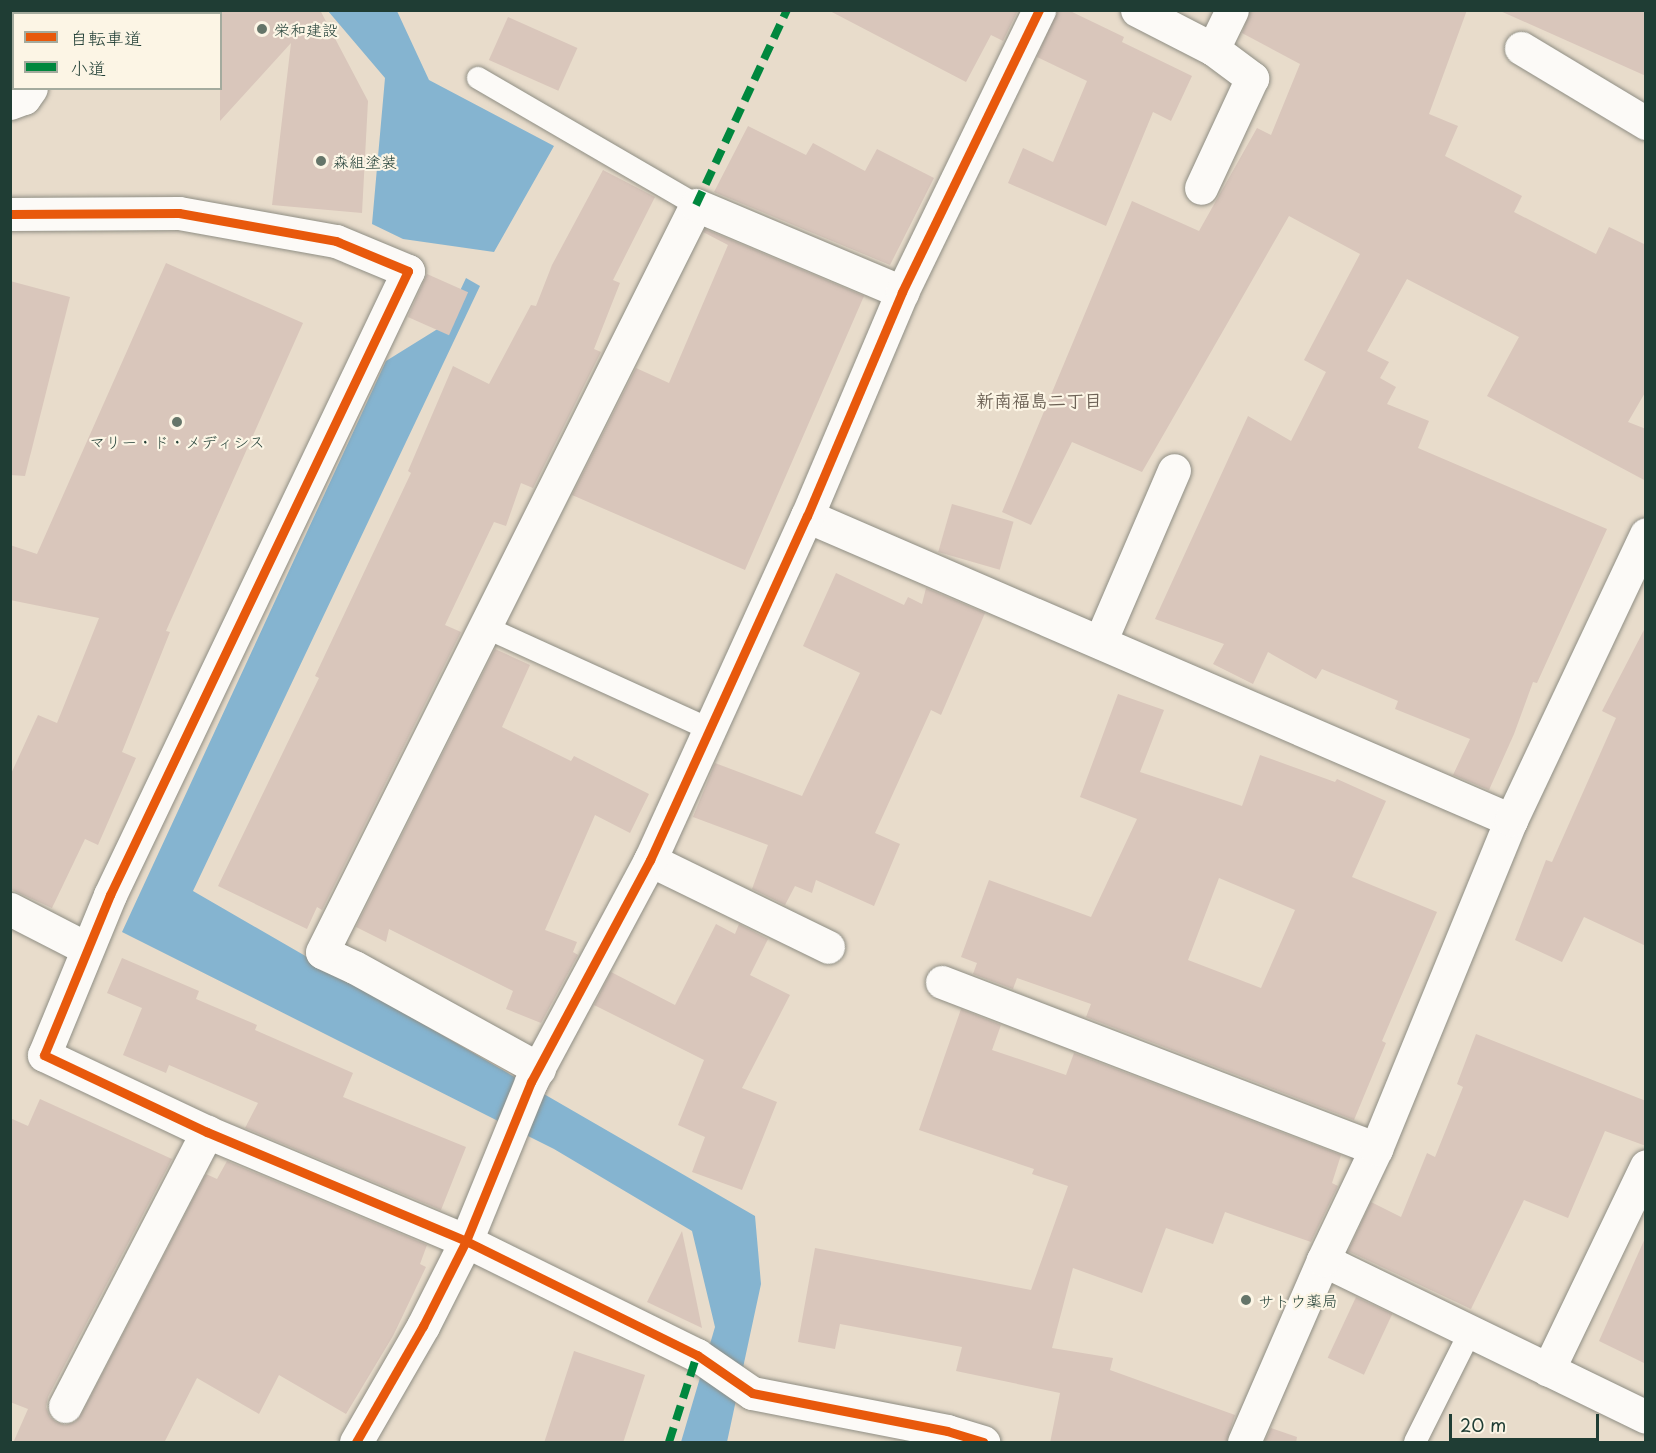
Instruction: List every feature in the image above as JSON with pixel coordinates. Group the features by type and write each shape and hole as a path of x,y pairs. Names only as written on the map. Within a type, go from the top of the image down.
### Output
{"street":[{"path":"356,1443 423,1326 466,1241 535,1076 650,860 807,516 902,292 1040,10"},
{"path":"1137,10 1213,49 1252,78 1201,188"},
{"path":"1213,49 1232,10"},
{"path":"1521,48 1646,123"},
{"path":"10,103 24,98 30,90"},
{"path":"535,1076 354,967 322,952 696,205 902,292"},
{"path":"10,214 179,213 336,241 408,271 86,948 44,1055 207,1132 466,1241 697,1355 752,1393 947,1431 982,1443"},
{"path":"1100,642 1174,470"},
{"path":"807,516 1510,820"},
{"path":"1244,1443 1323,1260 1376,1149 1510,820 1646,534"},
{"path":"650,860 828,947"},
{"path":"10,909 86,948"},
{"path":"942,982 1376,1149"},
{"path":"65,1406 207,1132"},
{"path":"1548,1370 1646,1166"},
{"path":"1323,1260 1646,1417"}],"lane":[{"path":"478,78 696,205"},
{"path":"485,627 709,729"},
{"path":"1416,1443 1470,1332"}],"water":[{"path":"328,11 397,11 429,80 554,146 494,252 403,239 372,224 385,78"},
{"path":"466,278 480,286 193,891 755,1216 761,1284 727,1442 681,1442 715,1327 692,1231 554,1149 122,932 386,361 444,325"}],"building":[{"name":"森組塗装","path":"220,10 320,10 368,101 362,213 272,205 291,43 220,121 222,12"},
{"path":"828,10 1018,10 1003,41 991,35 966,82"},
{"path":"1057,10 1068,10 1124,37 1122,42 1192,76 1171,121 1153,112 1106,226 1008,183 1023,148 1053,162 1087,81 1037,57"},
{"path":"1250,10 1467,10 1429,114 1458,126 1445,156 1522,196 1514,212 1596,254 1609,227 1646,245 1646,391 1628,422 1646,429 1646,481 1487,396 1519,337 1407,279 1367,351 1389,362 1380,378 1396,387 1387,404 1429,421 1418,448 1607,529 1537,683 1533,682 1514,734 1489,790 1453,775 1470,739 1395,709 1398,701 1322,669 1316,679 1268,652 1253,684 1213,664 1224,644 1155,619 1248,416 1291,441 1326,372 1304,360 1360,254 1289,216 1142,472 1072,442 1031,525 1002,512 1132,201 1199,231 1257,128 1271,135 1300,64 1242,33"},
{"path":"1498,10 1646,10 1646,76"},
{"path":"508,17 577,48 558,91 489,60"},
{"path":"748,126 806,155 813,143 865,171 877,149 934,178 890,265 714,192"},
{"path":"603,170 655,197 613,280 620,283 594,349 601,352 533,488 521,483 506,526 494,522 445,625 461,632 322,910 317,907 307,929 218,886 319,678 315,676 411,473 408,471 453,366 489,384 531,305 536,306 552,265"},
{"path":"705,229 864,296 745,570 572,495 636,368 669,383 728,245 703,232"},
{"path":"166,263 303,323 166,631 170,632 122,752 136,758 98,845 85,839 52,908 10,889 10,776 38,715 57,723 99,618 10,600 10,545 37,554"},
{"path":"427,274 468,292 449,335 408,317"},
{"path":"10,281 70,297 25,476 10,475"},
{"path":"952,504 1014,522 1000,570 938,552"},
{"path":"836,573 904,605 908,597 922,604 926,588 985,613 941,715 931,710 875,833 900,844 874,906 816,880 812,893 795,886 785,905 752,889 768,845 693,817 715,763 802,796 860,673 803,646"},
{"path":"1646,626 1646,946 1584,917 1562,962 1515,940 1546,860 1552,862 1616,718 1602,711"},
{"path":"495,649 530,665 502,727 571,761 574,756 649,794 630,833 595,815 545,930 577,942 573,952 578,955 541,1023 506,1009 513,991 389,929 386,942 356,927"},
{"path":"1118,694 1164,710 1140,772 1242,806 1260,755 1335,782 1337,779 1386,801 1352,877 1437,912 1382,1041 1386,1043 1354,1120 1086,1017 1091,1004 1017,978 1013,989 973,974 977,963 961,957 989,880 1091,917 1137,819 1080,797","holes":["1219,878 1295,910 1261,988 1188,960"]},
{"path":"716,924 735,934 739,924 768,939 750,975 790,995 742,1088 777,1102 742,1190 692,1172 705,1137 678,1125 704,1060 594,1005 611,972 675,1005"},
{"path":"122,958 199,991 196,999 257,1025 255,1030 353,1073 343,1097 466,1147 441,1210 245,1128 258,1103 169,1065 166,1073 123,1055 142,1008 107,993"},
{"path":"961,1009 1001,1025 992,1050 1066,1075 1074,1053 1341,1155 1332,1183 1338,1186 1311,1242 1225,1212 1213,1244 1166,1228 1142,1293 1073,1268 1052,1348 1113,1358 1110,1370 1235,1415 1226,1443 1050,1443 1060,1393 956,1371 962,1347 840,1324 835,1349 798,1342 815,1248 1031,1290 1068,1186 1032,1174 1034,1169 919,1130"},
{"path":"1476,1034 1646,1101 1646,1146 1605,1131 1568,1218 1524,1200 1471,1309 1348,1251 1371,1202 1401,1217 1427,1153 1435,1157 1463,1087 1457,1084"},
{"path":"40,1099 172,1159 48,1397 46,1407 50,1417 65,1425 75,1422 81,1415 206,1174 217,1179 227,1161 427,1245 420,1264 426,1267 393,1336 346,1414 279,1375 259,1414 197,1378 164,1443 13,1443 28,1409 10,1402 10,1118 28,1126"},
{"path":"682,1231 702,1328 647,1302"},
{"path":"1646,1236 1646,1364 1599,1341"},
{"path":"1356,1297 1392,1314 1364,1375 1328,1358"},
{"path":"574,1351 645,1375 623,1443 544,1443"},
{"path":"1271,1428 1297,1437 1296,1443 1264,1443"}],"marked path":[{"path":"696,205 787,10"},
{"path":"669,1442 697,1355"}],"cycle path":[{"path":"356,1442 423,1326 466,1241 531,1082 650,860 807,516 902,292 1039,10"},
{"path":"10,214 179,213 336,241 408,271 110,895 44,1055 207,1132 466,1241 697,1355 752,1393 947,1431 983,1442"}],"place":[{"name":"栄和建設","path":"262,29"},
{"name":"森組塗装","path":"321,161"},
{"name":"マリー・ド・メディシス","path":"177,422"},
{"name":"サトウ薬局","path":"1246,1300"}],"district":[{"name":"新南福島二丁目","path":"1039,400"}]}
